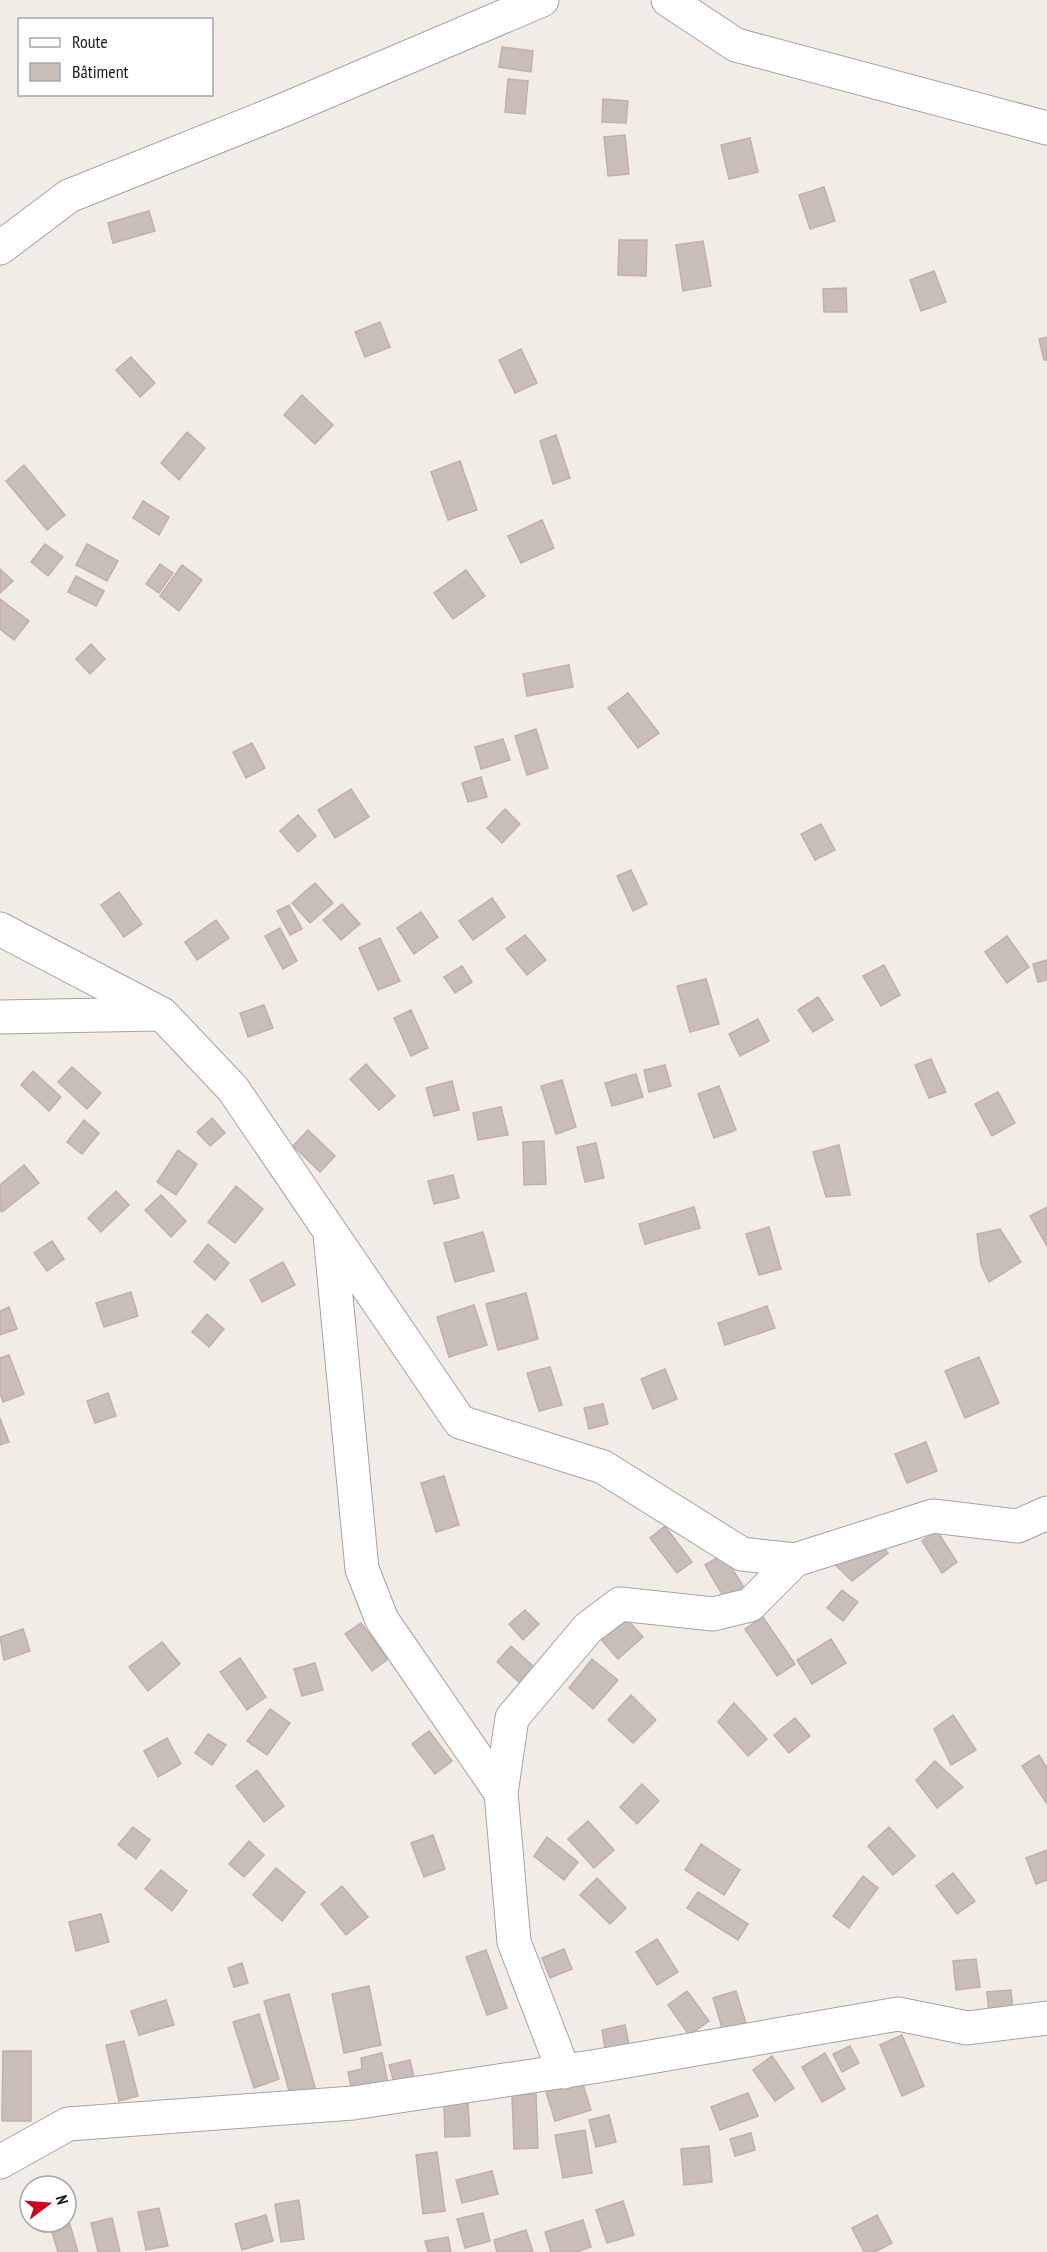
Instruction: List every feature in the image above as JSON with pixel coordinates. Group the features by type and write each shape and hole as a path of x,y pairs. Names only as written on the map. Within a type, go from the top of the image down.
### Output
{"street":[{"path":"0,249 69,196 281,111 542,0"},
{"path":"668,0 736,45 1047,128"},
{"path":"0,929 162,1014 233,1089 460,1422 603,1467 742,1554 795,1560 933,1516 1018,1526 1047,1513"},
{"path":"0,1017 162,1014"},
{"path":"330,1230 362,1569 381,1620 501,1793"},
{"path":"564,2072 514,1942 501,1793 512,1718 588,1628 620,1604 713,1614 750,1605 795,1560"},
{"path":"0,2162 68,2124 353,2103 564,2072 898,2014 966,2028 1047,2018"}],"building":[{"path":"502,47 533,51 531,72 499,67"},
{"path":"508,79 528,81 525,114 505,112"},
{"path":"603,99 628,101 626,123 602,122"},
{"path":"625,135 629,174 608,176 604,137"},
{"path":"750,138 758,172 729,179 721,145"},
{"path":"824,187 835,221 810,229 799,195"},
{"path":"149,211 155,231 113,243 108,223"},
{"path":"619,240 647,240 646,276 618,275"},
{"path":"703,241 711,286 683,291 676,245"},
{"path":"934,271 946,302 921,311 910,280"},
{"path":"846,288 847,312 824,312 823,289"},
{"path":"380,322 390,347 365,357 355,332"},
{"path":"1047,337 1047,360 1044,360 1039,339"},
{"path":"521,349 537,383 515,393 499,360"},
{"path":"131,357 155,383 140,397 116,370"},
{"path":"302,395 333,425 315,444 284,415"},
{"path":"187,432 205,448 179,480 161,463"},
{"path":"556,435 570,478 553,484 540,441"},
{"path":"460,461 477,510 448,520 431,472"},
{"path":"24,465 65,515 47,530 6,481"},
{"path":"143,501 169,517 159,535 133,518"},
{"path":"542,520 554,548 521,563 508,536"},
{"path":"45,544 63,557 48,576 31,562"},
{"path":"87,544 118,561 107,581 76,565"},
{"path":"160,564 173,573 159,593 146,584"},
{"path":"182,565 202,580 179,611 160,596"},
{"path":"0,569 13,581 0,593"},
{"path":"466,570 485,596 453,619 434,593"},
{"path":"76,576 104,591 96,606 68,592"},
{"path":"0,599 29,621 14,640 0,629"},
{"path":"91,644 105,659 90,674 76,659"},
{"path":"569,665 573,687 527,696 523,674"},
{"path":"628,693 659,733 638,748 608,708"},
{"path":"536,729 548,768 527,775 515,736"},
{"path":"503,739 510,760 481,769 475,747"},
{"path":"252,743 265,768 246,778 233,752"},
{"path":"481,777 487,797 468,802 462,783"},
{"path":"351,789 369,817 335,838 318,810"},
{"path":"505,809 520,824 502,843 487,828"},
{"path":"298,815 316,836 298,852 280,831"},
{"path":"821,824 835,850 815,860 801,834"},
{"path":"631,870 647,904 633,911 617,876"},
{"path":"315,883 333,903 310,923 292,903"},
{"path":"119,892 142,924 124,937 101,905"},
{"path":"492,898 505,917 473,940 459,921"},
{"path":"342,904 360,924 341,940 323,920"},
{"path":"289,905 302,929 290,935 277,911"},
{"path":"421,912 438,937 414,954 397,928"},
{"path":"216,920 229,938 197,960 185,942"},
{"path":"280,928 297,961 283,969 265,936"},
{"path":"525,935 546,960 527,975 506,949"},
{"path":"1007,936 1029,967 1007,983 985,952"},
{"path":"380,938 400,981 378,990 359,948"},
{"path":"1047,960 1047,980 1038,982 1033,964"},
{"path":"884,965 900,995 881,1006 863,976"},
{"path":"462,966 472,982 455,993 444,977"},
{"path":"706,979 719,1024 690,1032 677,986"},
{"path":"818,997 833,1020 813,1032 798,1010"},
{"path":"264,1005 273,1028 248,1037 240,1013"},
{"path":"411,1010 428,1048 411,1056 394,1018"},
{"path":"758,1019 769,1041 740,1056 729,1034"},
{"path":"931,1059 946,1092 929,1098 915,1065"},
{"path":"366,1064 395,1096 379,1110 350,1079"},
{"path":"665,1065 671,1086 649,1092 644,1070"},
{"path":"72,1067 101,1093 87,1109 58,1082"},
{"path":"33,1071 61,1097 49,1111 21,1085"},
{"path":"636,1074 643,1097 612,1106 605,1083"},
{"path":"562,1080 576,1127 556,1134 541,1086"},
{"path":"452,1081 459,1110 434,1116 426,1088"},
{"path":"719,1086 736,1130 714,1138 698,1094"},
{"path":"998,1092 1015,1123 992,1136 975,1104"},
{"path":"501,1107 508,1135 478,1140 473,1113"},
{"path":"212,1118 225,1133 210,1146 197,1132"},
{"path":"84,1120 99,1133 82,1154 67,1142"},
{"path":"308,1130 335,1156 320,1172 293,1146"},
{"path":"544,1141 546,1184 524,1185 523,1142"},
{"path":"596,1143 604,1178 585,1182 577,1147"},
{"path":"839,1145 850,1195 826,1197 813,1152"},
{"path":"178,1150 197,1164 176,1195 157,1182"},
{"path":"24,1165 39,1183 2,1212 0,1185"},
{"path":"453,1175 459,1198 434,1204 428,1181"},
{"path":"236,1186 263,1209 235,1243 208,1222"},
{"path":"116,1191 129,1205 101,1232 88,1218"},
{"path":"161,1195 186,1221 171,1237 145,1210"},
{"path":"694,1207 700,1228 645,1244 639,1224"},
{"path":"1047,1207 1047,1246 1030,1216"},
{"path":"769,1227 781,1269 759,1275 746,1234"},
{"path":"1000,1229 1021,1262 989,1282 981,1265 977,1234"},
{"path":"483,1232 494,1271 455,1282 444,1243"},
{"path":"52,1241 64,1259 47,1271 34,1253"},
{"path":"208,1244 229,1263 215,1280 194,1262"},
{"path":"283,1262 295,1285 262,1302 250,1280"},
{"path":"131,1292 138,1316 104,1327 96,1303"},
{"path":"526,1293 538,1339 498,1350 486,1304"},
{"path":"474,1305 487,1345 449,1357 437,1317"},
{"path":"767,1306 775,1328 725,1345 718,1323"},
{"path":"9,1307 17,1329 0,1335 0,1311"},
{"path":"207,1314 224,1329 209,1347 192,1332"},
{"path":"9,1355 24,1394 3,1402 0,1393 0,1358"},
{"path":"979,1357 999,1403 965,1418 945,1371"},
{"path":"550,1367 562,1405 539,1411 527,1373"},
{"path":"665,1369 677,1399 653,1409 641,1379"},
{"path":"108,1393 116,1416 95,1423 87,1401"},
{"path":"603,1404 608,1424 589,1429 584,1408"},
{"path":"0,1418 9,1442 0,1445"},
{"path":"926,1442 937,1471 907,1483 895,1454"},
{"path":"444,1476 459,1525 436,1532 421,1483"},
{"path":"665,1526 692,1562 677,1573 650,1538"},
{"path":"937,1531 957,1562 942,1573 922,1541"},
{"path":"874,1535 888,1553 852,1581 821,1551"},
{"path":"723,1554 745,1589 726,1601 705,1565"},
{"path":"842,1590 858,1602 843,1621 827,1608"},
{"path":"525,1610 539,1624 523,1640 509,1624"},
{"path":"623,1615 643,1637 618,1659 599,1637"},
{"path":"763,1617 795,1664 777,1676 745,1629"},
{"path":"361,1623 388,1659 372,1671 345,1634"},
{"path":"23,1629 30,1651 4,1660 0,1637"},
{"path":"831,1639 846,1663 812,1684 797,1660"},
{"path":"162,1642 180,1664 148,1691 129,1667"},
{"path":"511,1646 534,1667 519,1682 497,1662"},
{"path":"240,1658 266,1697 247,1710 220,1672"},
{"path":"592,1659 618,1680 593,1709 569,1688"},
{"path":"315,1663 323,1690 302,1696 294,1669"},
{"path":"631,1695 656,1720 633,1743 608,1720"},
{"path":"734,1703 767,1739 748,1756 718,1722"},
{"path":"270,1709 290,1723 267,1755 247,1741"},
{"path":"953,1715 976,1750 951,1765 934,1729"},
{"path":"795,1718 810,1736 789,1753 774,1735"},
{"path":"429,1731 452,1761 435,1774 412,1744"},
{"path":"208,1734 226,1745 212,1765 195,1753"},
{"path":"167,1738 181,1764 158,1777 144,1751"},
{"path":"1039,1755 1047,1768 1047,1804 1022,1766"},
{"path":"935,1761 963,1787 937,1808 916,1780"},
{"path":"257,1770 284,1806 264,1822 236,1786"},
{"path":"642,1784 659,1801 637,1824 620,1807"},
{"path":"588,1821 614,1850 594,1868 568,1839"},
{"path":"133,1827 150,1840 136,1859 118,1845"},
{"path":"889,1827 915,1856 893,1875 868,1846"},
{"path":"433,1835 445,1869 424,1877 411,1843"},
{"path":"547,1837 578,1862 564,1880 534,1856"},
{"path":"249,1841 264,1855 244,1877 229,1864"},
{"path":"701,1844 740,1870 724,1895 685,1870"},
{"path":"1047,1850 1047,1880 1036,1884 1026,1858"},
{"path":"276,1868 305,1892 282,1921 253,1895"},
{"path":"161,1870 187,1891 172,1911 145,1889"},
{"path":"953,1873 975,1901 957,1914 936,1886"},
{"path":"863,1876 878,1888 849,1928 833,1916"},
{"path":"597,1878 626,1908 610,1924 580,1895"},
{"path":"342,1886 368,1917 346,1935 321,1904"},
{"path":"698,1892 748,1924 738,1940 687,1908"},
{"path":"101,1914 109,1942 76,1951 69,1922"},
{"path":"657,1939 678,1972 657,1985 636,1952"},
{"path":"564,1949 572,1969 550,1978 542,1958"},
{"path":"486,1950 507,2008 487,2015 466,1957"},
{"path":"976,1959 980,1987 956,1990 953,1961"},
{"path":"242,1963 248,1983 234,1987 228,1968"},
{"path":"369,1986 381,2045 344,2053 332,1994"},
{"path":"1011,1990 1013,2011 989,2014 987,1992"},
{"path":"687,1991 709,2021 689,2035 668,2005"},
{"path":"736,1991 746,2023 723,2031 713,1998"},
{"path":"289,1994 316,2091 291,2098 264,2001"},
{"path":"166,2000 174,2025 139,2035 131,2011"},
{"path":"259,2014 279,2079 254,2088 233,2022"},
{"path":"625,2025 630,2049 606,2054 602,2030"},
{"path":"902,2035 924,2086 902,2096 880,2045"},
{"path":"124,2041 138,2096 119,2101 106,2045"},
{"path":"850,2046 859,2063 842,2072 833,2054"},
{"path":"3,2051 31,2051 31,2121 2,2121"},
{"path":"382,2053 389,2089 353,2096 348,2072 362,2069 361,2058"},
{"path":"825,2053 845,2089 822,2102 802,2067"},
{"path":"772,2056 794,2088 775,2101 753,2070"},
{"path":"410,2060 415,2081 395,2086 389,2065"},
{"path":"582,2081 591,2110 555,2121 546,2092"},
{"path":"748,2093 758,2116 720,2130 711,2107"},
{"path":"536,2094 538,2148 514,2149 512,2095"},
{"path":"468,2103 470,2136 445,2137 444,2104"},
{"path":"609,2115 616,2142 596,2147 589,2120"},
{"path":"585,2130 592,2173 563,2178 555,2135"},
{"path":"751,2133 755,2150 735,2156 730,2139"},
{"path":"709,2146 712,2182 684,2185 681,2149"},
{"path":"437,2152 445,2211 423,2214 416,2155"},
{"path":"492,2171 498,2194 462,2203 456,2180"},
{"path":"299,2200 304,2239 281,2242 275,2204"},
{"path":"623,2201 634,2235 607,2243 596,2210"},
{"path":"159,2208 168,2246 146,2250 138,2212"},
{"path":"483,2213 490,2241 465,2248 457,2219"},
{"path":"266,2215 273,2241 242,2250 235,2224"},
{"path":"877,2215 892,2243 875,2252 864,2252 852,2228"},
{"path":"112,2218 120,2252 98,2252 91,2223"},
{"path":"583,2220 591,2247 576,2252 551,2252 545,2232"},
{"path":"526,2230 533,2252 497,2252 494,2240"},
{"path":"53,2234 73,2234 78,2252 58,2252"},
{"path":"448,2237 451,2252 428,2252 425,2241"}]}
